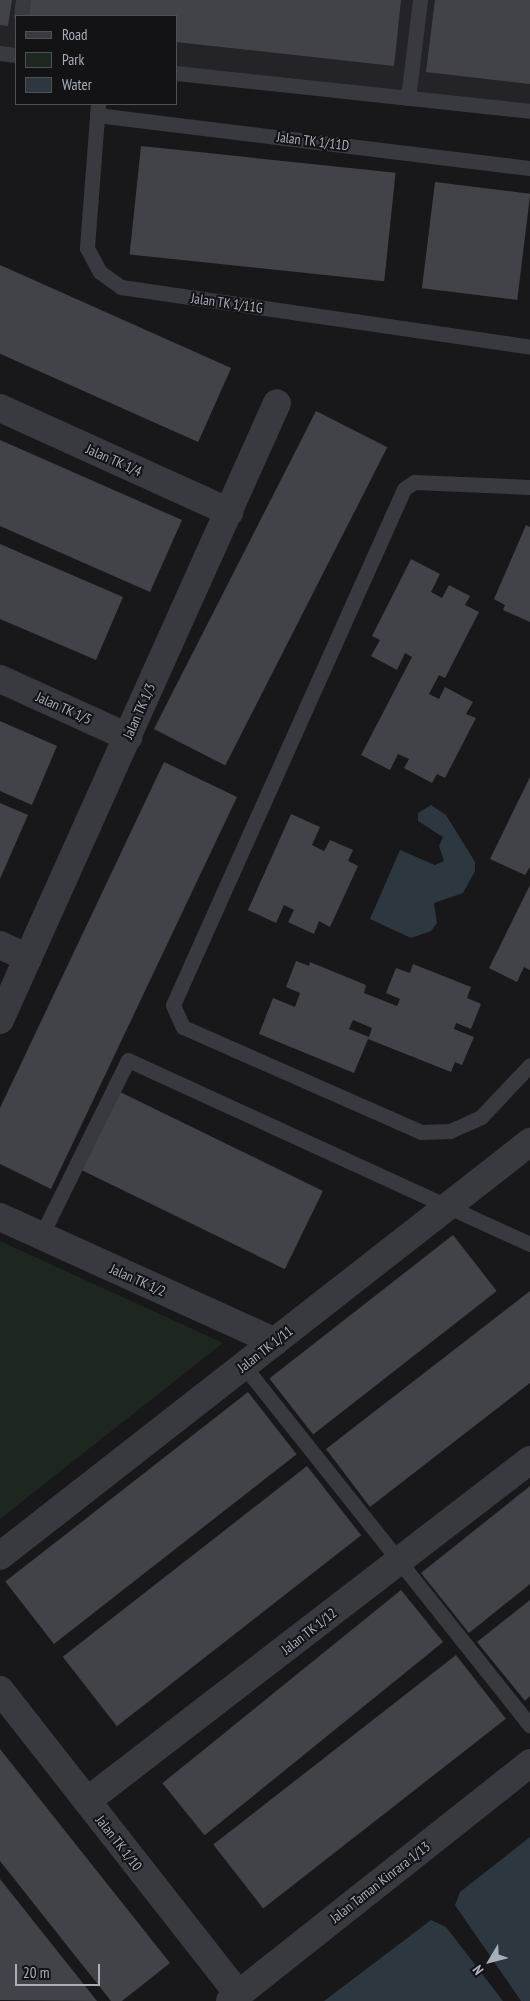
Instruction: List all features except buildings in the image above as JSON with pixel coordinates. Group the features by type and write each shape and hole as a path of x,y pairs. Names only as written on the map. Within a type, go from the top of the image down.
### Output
{"street":[{"name":"Jalan TK 1/3","path":"0,1020 278,403"},
{"name":"Jalan TK 1/4","path":"0,408 229,512"},
{"name":"Jalan TK 1/5","path":"0,680 128,737"},
{"path":"0,945 28,958"},
{"name":"Jalan TK 1/11","path":"0,1556 530,1142"},
{"name":"Jalan TK 1/2","path":"0,1218 275,1342"},
{"name":"Jalan TK 1/12","path":"87,1802 530,1460"},
{"name":"Jalan TK 1/10","path":"0,1690 87,1802 234,1998"},
{"name":"Jalan Taman Kinrara 1/13","path":"234,1998 530,1763"}],"lane":[{"path":"22,15 23,0"},
{"path":"408,98 420,0"},
{"path":"0,53 15,55"},
{"path":"178,73 530,111"},
{"name":"Jalan TK 1/11D","path":"98,109 530,168"},
{"name":"Jalan TK 1/11G","path":"98,109 86,248 100,272 121,287 530,347"},
{"path":"530,488 414,482 404,489 174,1005 183,1027 421,1132 450,1131 481,1117 530,1065"},
{"path":"41,1236 128,1060 530,1244"},
{"path":"244,1366 530,1725"}],"shaded area":[{"path":"0,0 530,0 530,104 178,66 178,15 15,15 15,48 0,46"}],"green space":[{"path":"0,1241 223,1343 0,1519"}],"water":[{"path":"431,805 446,815 475,862 475,871 463,893 434,903 437,923 431,931 411,938 370,919 400,850 435,865 444,861 439,846 443,837 418,821 418,813"},
{"path":"530,1837 530,2001 521,2001 455,1905 460,1892"},
{"path":"431,1920 446,1927 503,2001 324,2001"}]}
